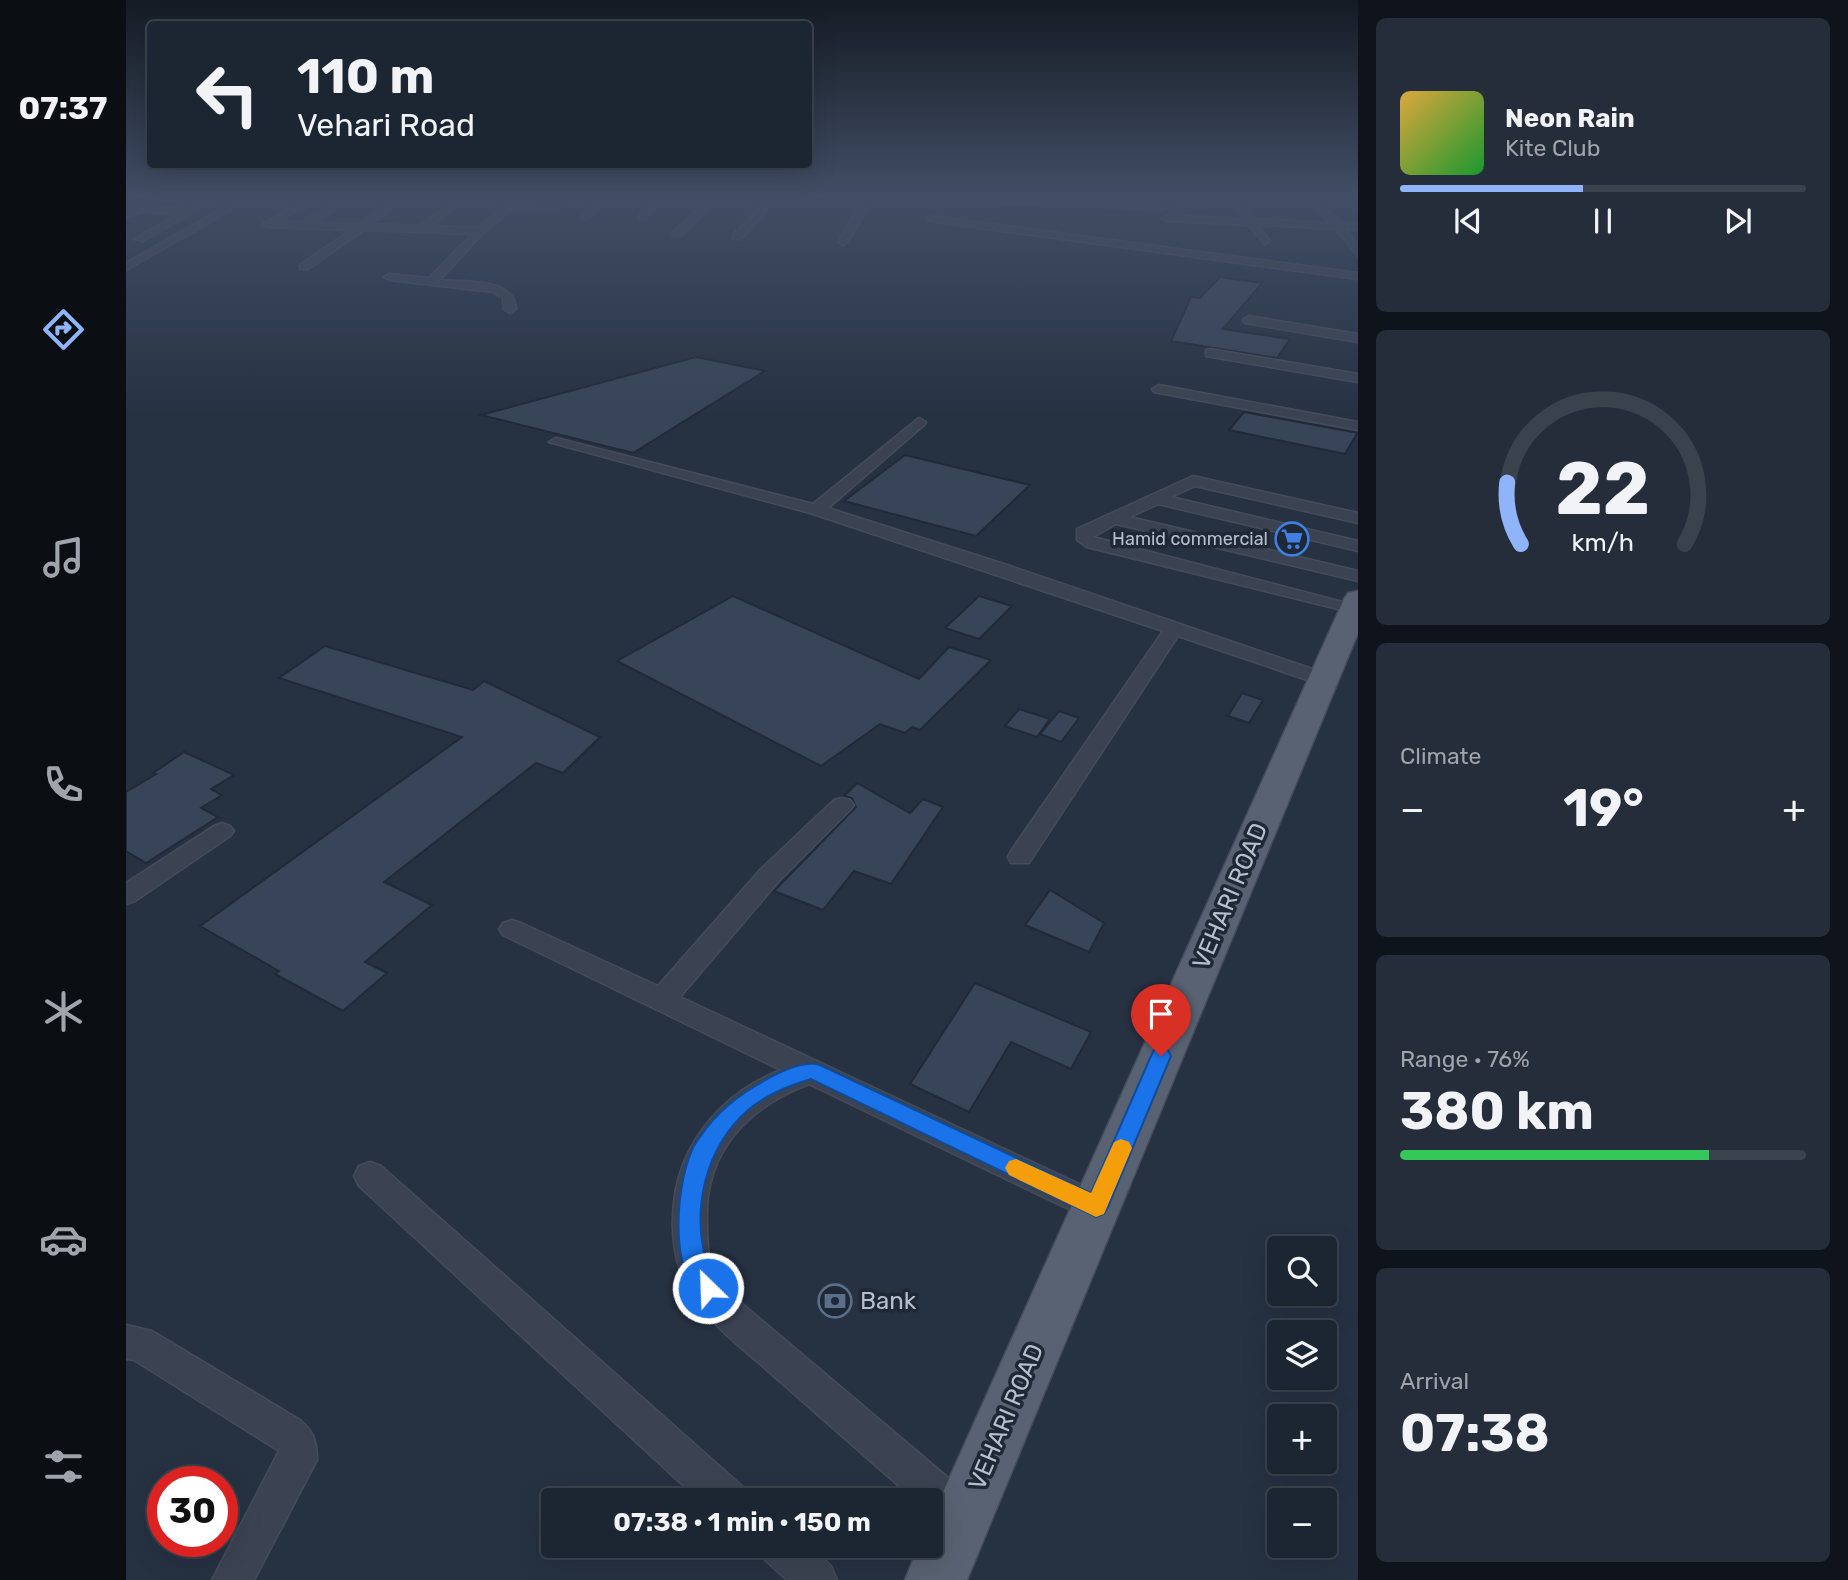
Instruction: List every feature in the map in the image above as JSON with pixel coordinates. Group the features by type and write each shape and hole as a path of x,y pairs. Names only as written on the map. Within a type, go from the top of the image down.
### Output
{"main road":[{"name":"VEHARI ROAD","path":"936,1580 1323,679 1356,595"}],"street":[{"path":"433,281 445,268"},
{"path":"1296,268 1358,276"},
{"path":"389,277 495,289 505,293 510,301 510,309"},
{"path":"1250,320 1358,338"},
{"path":"1210,353 1358,378"},
{"path":"1159,389 1358,426"},
{"path":"816,510 919,422"},
{"path":"556,442 816,510 1323,679"},
{"path":"1356,595 1228,578 1084,540 1083,533 1193,481 1358,518"},
{"path":"1154,498 1358,546"},
{"path":"1228,578 1276,499"},
{"path":"1112,518 1245,550 1356,595"},
{"path":"1020,857 1174,628"},
{"path":"662,1000 769,876 842,805"},
{"path":"126,895 222,831"},
{"path":"512,929 1096,1207"},
{"path":"813,1070 786,1079 741,1104 704,1148 688,1205 696,1269 721,1307 964,1517"},
{"path":"370,1176 715,1488"},
{"path":"126,1342 139,1343 287,1433 298,1443 298,1460 232,1580"},
{"path":"792,1558 817,1580"}],"building":[{"path":"1220,277 1262,283 1223,329 1290,339 1277,358 1171,341 1191,297 1200,298"},
{"path":"696,357 765,371 633,453 481,415"},
{"path":"1244,412 1357,433 1345,454 1229,430"},
{"path":"905,455 1030,485 976,536 844,501"},
{"path":"733,596 919,679 949,647 991,660 920,730 912,727 905,733 880,724 821,766 617,661"},
{"path":"979,596 1012,606 979,639 945,628"},
{"path":"325,646 473,690 484,681 600,737 563,773 536,763 384,882 432,905 365,962 387,973 343,1011 275,974 279,971 200,926 462,737 279,678"},
{"path":"1242,693 1263,700 1249,723 1228,716"},
{"path":"1019,709 1050,719 1037,737 1005,726"},
{"path":"1059,711 1079,718 1061,742 1040,734"},
{"path":"184,752 234,775 211,789 222,795 201,808 218,817 146,863 126,851 126,792 156,774 153,773"},
{"path":"857,783 910,813 923,799 943,807 891,884 854,871 823,910 774,891 856,807 852,798 844,796"},
{"path":"1050,890 1104,923 1089,952 1025,925"},
{"path":"975,983 1091,1032 1071,1069 1011,1042 969,1112 910,1084"}],"slow traffic":[{"path":"1016,1168 1096,1207 1121,1148"}],"place":[{"name":"Hamid commercial","path":"1292,539"},
{"name":"Bank","path":"835,1301"}],"route":[{"path":"708,1288 696,1269 688,1205 704,1148 741,1104 786,1079 813,1070 1096,1207 1161,1056"}]}
